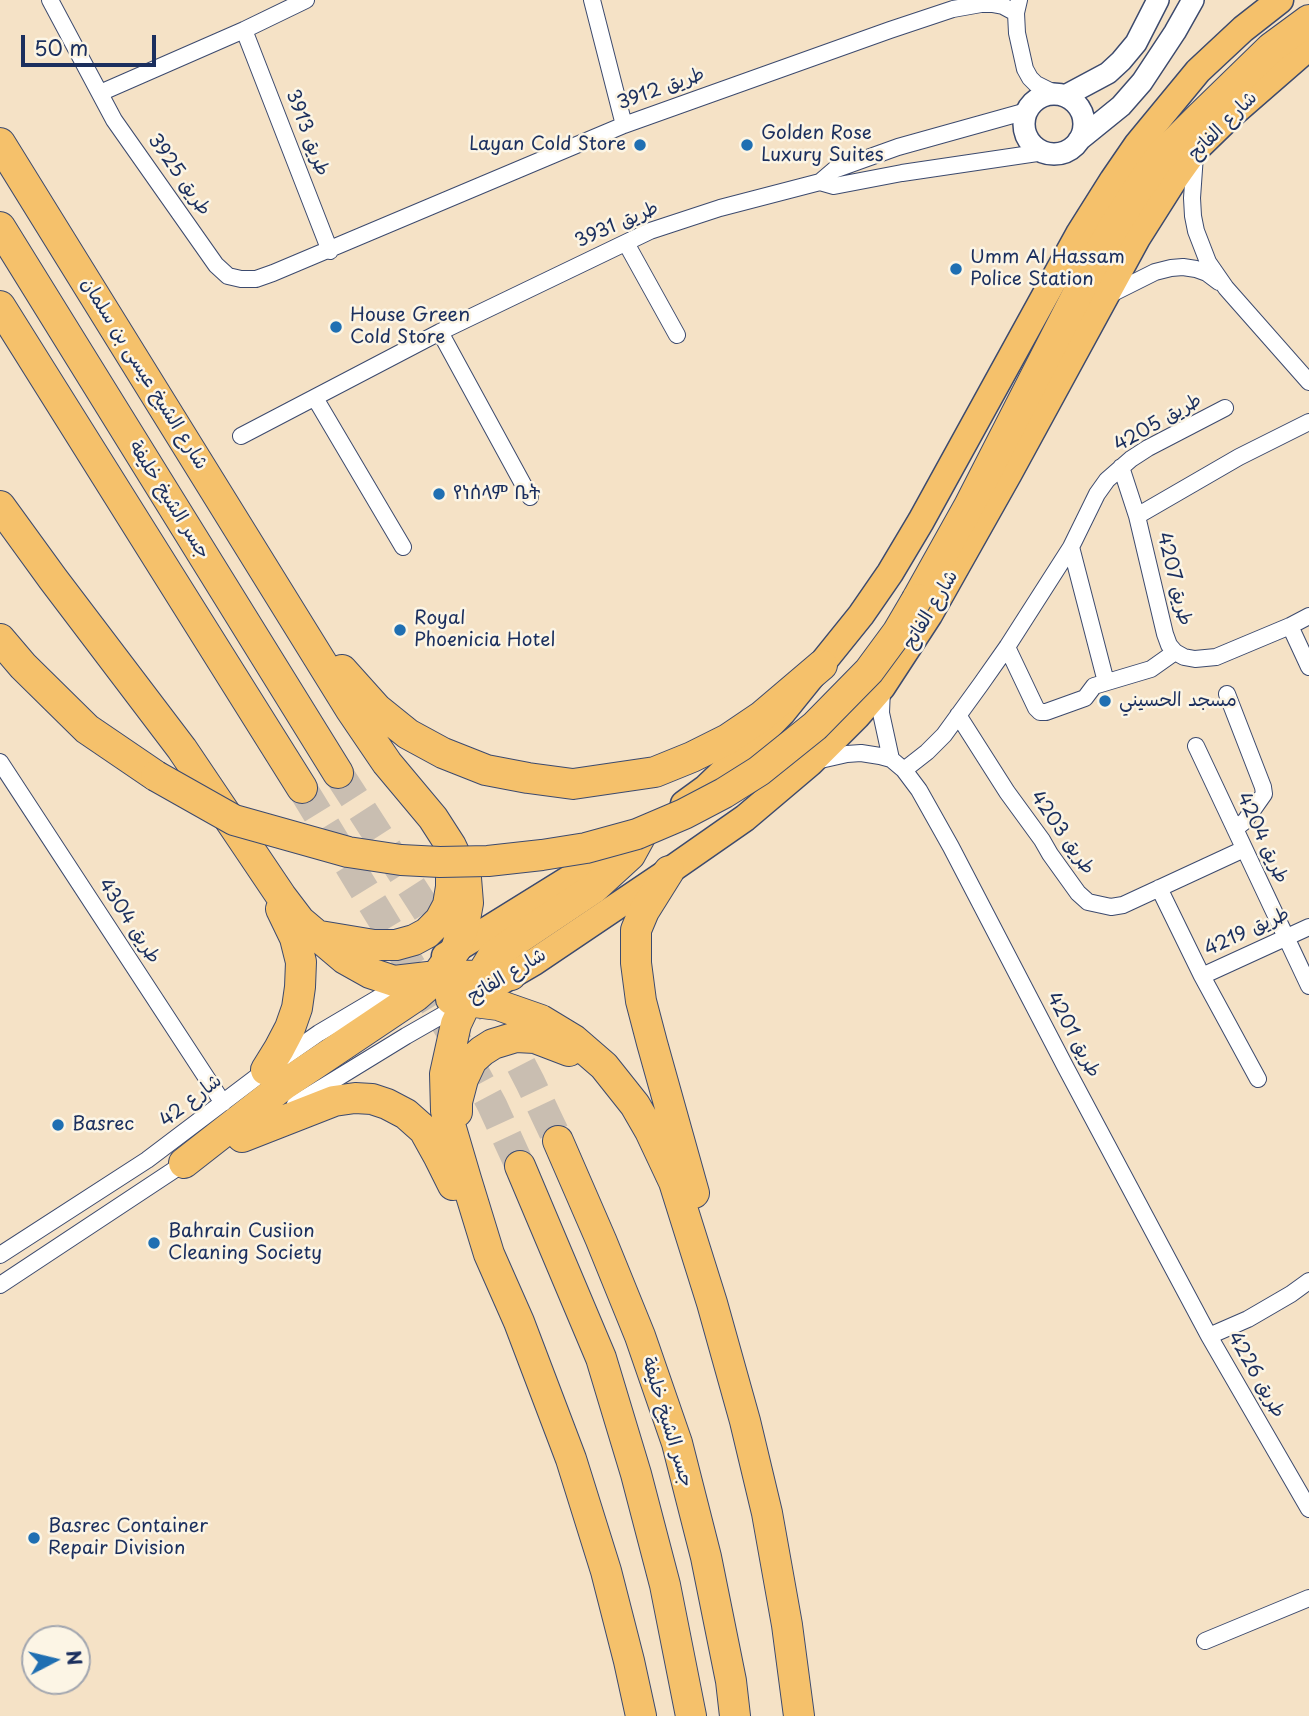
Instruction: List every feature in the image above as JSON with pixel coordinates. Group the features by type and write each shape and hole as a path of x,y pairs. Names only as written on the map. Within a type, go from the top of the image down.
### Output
{"highway":[{"path":"0,639 23,666 87,729 156,776 234,820 348,852 401,860 440,862 488,861 542,855 586,848 637,834 684,814 759,771 815,726 869,671 897,633 917,599 969,506 1094,262 1145,178 1159,158 1271,48 1309,20"},
{"name":"شارع الشيخ عيسى بن سلمان","path":"0,143 287,606"},
{"name":"جسر الشيخ خليفة","path":"0,227 338,773"},
{"name":"جسر الشيخ خليفة","path":"0,306 302,788"},
{"path":"0,506 182,749 300,921 345,959 370,973 411,987 467,1001 498,1005 541,1020 574,1040 604,1066 635,1105 674,1182 745,1421 767,1513 787,1625 799,1716"},
{"path":"287,606 377,709 408,734 443,753 486,770 573,784 655,772 692,757 728,739 762,716 822,665"},
{"path":"184,1163 411,987 456,948 464,925 468,903 466,878 451,846 433,818 387,763 287,606"},
{"path":"489,1254 446,1111 444,1074 456,1024 493,957 594,888 630,855 641,835"},
{"path":"316,935 374,945 414,940 427,933 440,920 448,905 451,846"},
{"path":"258,862 295,938 301,962 297,1009 279,1049 265,1070"},
{"path":"669,872 643,911 636,930 636,963 644,1011 705,1238 712,1303"},
{"path":"411,987 481,975 511,975"},
{"path":"458,1155 457,1102 472,1060 482,1051 516,1037 535,1038 604,1066"},
{"path":"242,1137 334,1101 355,1098 372,1099 387,1104 406,1114 424,1130 489,1254 519,1322 571,1459 606,1571 641,1716"},
{"name":"جسر الشيخ خليفة","path":"558,1141 640,1336 677,1443 706,1557 731,1681 735,1716"},
{"path":"520,1166 605,1371 665,1585 691,1716"}],"main road":[{"path":"1243,29 1258,0"},
{"path":"456,948 641,835 706,788 782,713 861,615 890,573 1079,234 1113,180 1198,71 1243,29 1280,0"},
{"name":"شارع الفاتح","path":"467,1001 534,962 746,818 810,763 857,716 882,687 929,615 1137,238 1195,150 1309,47"}],"street":[{"name":"طريق 3925","path":"50,0 121,130 216,265 228,276 256,279 330,251"},
{"path":"100,93 306,0"},
{"path":"592,0 624,125"},
{"path":"1158,0 1136,43 1108,73 1059,94 1041,96 1035,100 1024,120 1024,130 1035,147 1054,154 1072,148 1121,106 1142,82 1175,33 1192,0"},
{"name":"طريق 3912","path":"330,251 624,125 953,9 981,4 1017,4"},
{"path":"1017,4 1017,33 1025,69 1036,84 1078,106 1082,114 1083,132 1079,140"},
{"name":"طريق 3913","path":"244,30 330,251"},
{"name":"طريق 3931","path":"241,436 440,332 650,232 708,211 820,182 834,170 898,147 1027,111"},
{"path":"898,147 902,173"},
{"path":"1195,150 1192,198 1196,232 1208,262 1226,288 1309,382"},
{"name":"طريق 3931","path":"820,182 834,186 1044,152"},
{"path":"626,243 677,335"},
{"path":"1104,298 1155,272 1183,267 1207,273 1226,288"},
{"path":"440,332 530,498"},
{"path":"315,398 403,547"},
{"name":"طريق 4205","path":"904,770 944,735 1007,647 1070,547 1107,480 1148,448 1225,408"},
{"name":"طريق 4207","path":"1137,516 1239,457 1309,422"},
{"name":"طريق 4207","path":"1121,467 1137,516 1165,634 1175,652 1195,659 1216,657 1309,616"},
{"path":"1070,547 1106,682"},
{"path":"1290,626 1309,667"},
{"path":"1007,647 1036,709 1040,712 1085,698 1094,687 1106,682 1151,669 1175,652"},
{"path":"882,687 881,713 891,759"},
{"path":"1227,694 1264,794 1245,821 1235,829"},
{"name":"طريق 4203","path":"958,715 1007,792 1078,893 1088,902 1111,907 1123,905 1244,849"},
{"name":"طريق 4204","path":"1196,746 1309,986"},
{"path":"810,763 861,753 891,759"},
{"name":"طريق 4201","path":"891,759 904,770 919,790 951,847 1209,1336"},
{"name":"طريق 4304","path":"0,762 223,1103"},
{"name":"طريق 4219","path":"1159,888 1202,976 1258,1079"},
{"name":"طريق 4219","path":"1202,976 1309,926"},
{"name":"شارع 42","path":"0,1255 147,1160 265,1070 341,1019 411,987"},
{"name":"شارع الفاتح","path":"242,1137 467,1001"},
{"path":"0,1284 184,1163 242,1137"},
{"path":"59,1216 72,1237"},
{"path":"1209,1336 1248,1319 1309,1281"},
{"name":"طريق 4226","path":"1209,1336 1309,1508"},
{"path":"1205,1640 1309,1598"}],"tunnel":[{"path":"338,773 449,945"},
{"path":"302,788 464,1053 520,1166"},
{"path":"476,987 501,1026 558,1141"}],"place":[{"name":"Layan Cold Store","path":"640,145"},
{"name":"Golden Rose Luxury Suites","path":"747,145"},
{"name":"Umm Al Hassam Police Station","path":"956,269"},
{"name":"House Green Cold Store","path":"336,327"},
{"name":"የነሰላም ቤት","path":"439,494"},
{"name":"Royal Phoenicia Hotel","path":"400,630"},
{"name":"مسجد الحسيني","path":"1105,701"},
{"name":"Basrec","path":"58,1125"},
{"name":"Bahrain Cusiion Cleaning Society","path":"154,1243"},
{"name":"Basrec Container Repair Division","path":"34,1538"}]}
